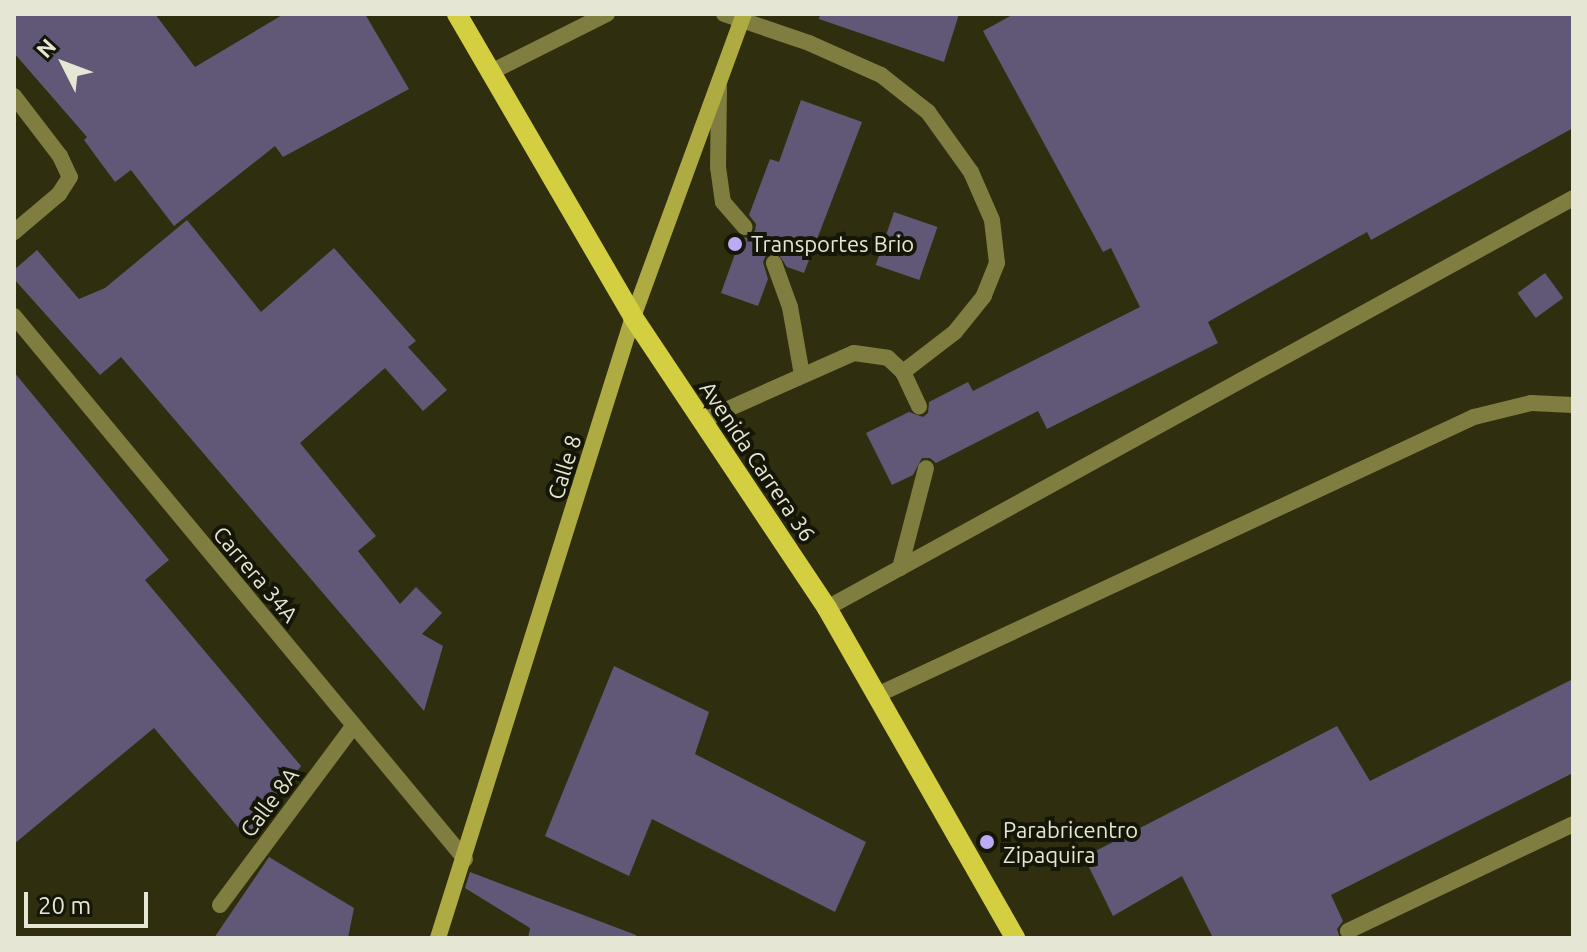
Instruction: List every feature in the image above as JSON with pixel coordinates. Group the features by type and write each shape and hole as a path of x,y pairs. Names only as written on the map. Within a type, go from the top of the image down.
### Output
{"main road":[{"name":"Avenida Carrera 36","path":"457,14 633,317 827,608 1015,938"},
{"name":"Calle 8","path":"438,938 633,317 743,17"}],"street":[{"path":"489,73 607,14"},
{"path":"724,14 743,17 881,75 928,112 971,172 992,220 997,263 984,296 955,332 903,372"},
{"path":"719,86 718,167 723,202 745,227"},
{"path":"14,96 60,156 70,177 59,194 14,232"},
{"path":"827,608 1573,198"},
{"path":"774,263 790,307 802,375"},
{"name":"Carrera 34A","path":"14,316 465,859"},
{"path":"701,421 854,353 888,358 903,372 919,407"},
{"path":"877,695 1474,417 1531,403 1573,405"},
{"path":"900,568 926,468"},
{"name":"Calle 8A","path":"220,905 354,725"},
{"path":"1348,931 1573,824"}],"building":[{"path":"14,14 155,14 195,67 284,14 365,14 409,89 283,157 275,146 174,226 131,170 115,182 84,140 87,137 14,53"},
{"path":"820,14 959,14 944,62 819,19"},
{"path":"1014,14 1573,14 1573,128 1371,240 1367,232 1208,322 1218,343 1047,429 1038,411 936,463 930,458 922,458 913,475 892,485 866,433 909,412 923,417 928,413 929,402 968,382 973,391 1140,307 1111,248 1103,252 983,31"},
{"path":"801,100 862,122 804,273 787,267 777,252 766,255 763,262 768,279 758,306 721,293 741,237 748,238 755,231 756,224 749,215 770,159 779,162"},
{"path":"894,212 937,227 919,280 876,265"},
{"path":"187,220 261,312 334,248 416,341 408,347 447,390 423,411 385,368 300,443 376,536 358,551 400,604 416,587 442,613 422,634 443,646 424,711 121,357 100,375 14,279 14,270 37,250 79,299 105,288"},
{"path":"1545,273 1563,298 1536,318 1517,293"},
{"path":"14,372 169,560 145,580 301,766 248,839 154,728 14,844"},
{"path":"614,666 709,712 695,754 866,842 835,912 652,819 629,876 545,836"},
{"path":"1573,679 1573,773 1331,895 1343,921 1337,929 1340,938 1213,938 1182,876 1113,916 1084,857 1337,726 1370,781"},
{"path":"269,857 354,908 348,938 214,938"},
{"path":"470,872 636,935 636,938 528,938 530,928 465,888"}],"place":[{"name":"Transportes Brio","path":"735,244"},
{"name":"Parabricentro Zipaquira","path":"987,842"}]}
